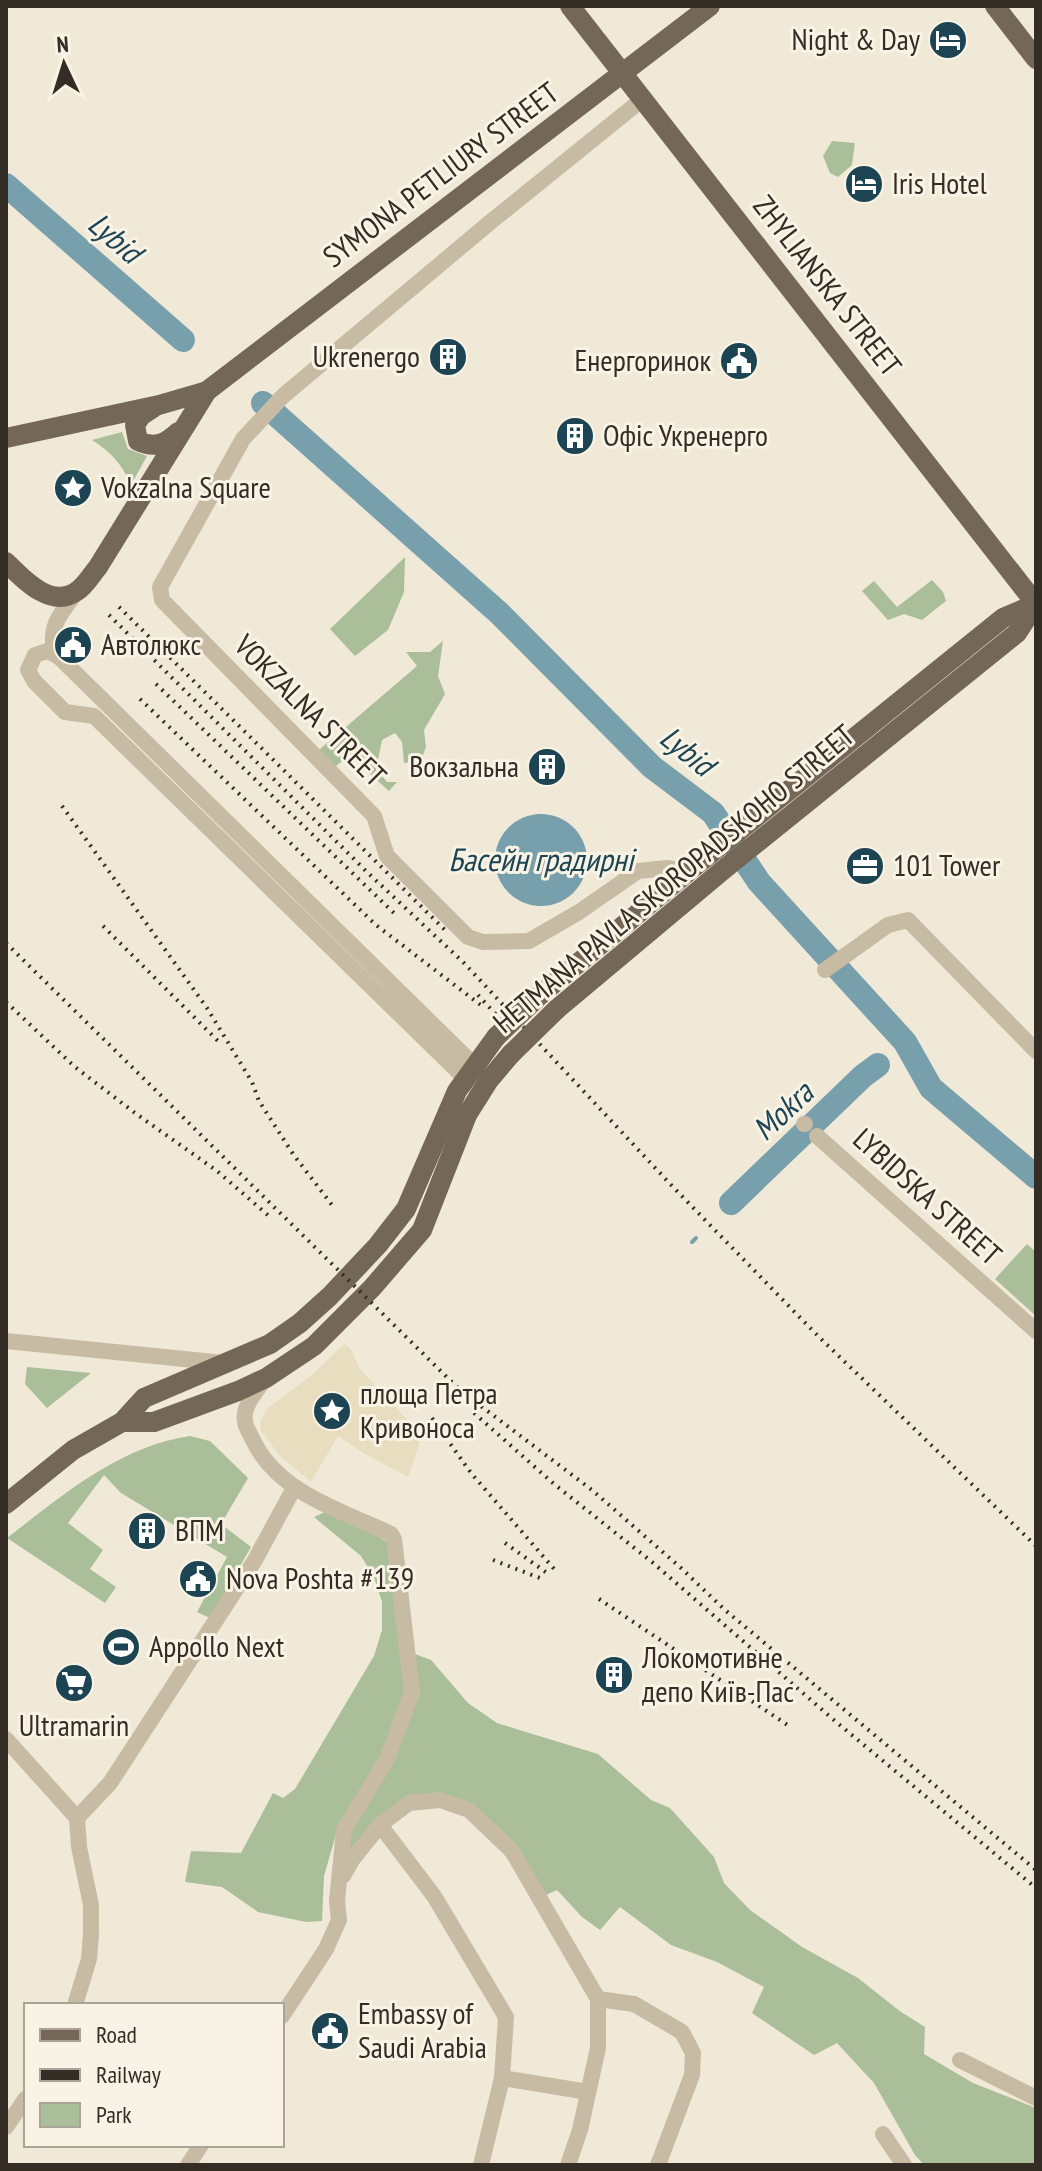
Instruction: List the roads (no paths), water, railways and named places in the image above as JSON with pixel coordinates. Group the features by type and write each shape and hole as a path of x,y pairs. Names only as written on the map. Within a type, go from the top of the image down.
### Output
{"main road":[{"name":"ZHYLIANSKA STREET","path":"570,6 1036,604"},
{"name":"SYMONA PETLIURY STREET","path":"207,391 710,6"},
{"path":"995,6 1036,59"},
{"path":"6,438 159,405 207,391"},
{"path":"6,562 39,591 73,597 98,567 207,391"},
{"path":"159,405 141,416 135,425 138,441 155,446 168,441 184,427"},
{"name":"HETMANA PAVLA SKOROPADSKOHO STREET","path":"122,1422 154,1422 266,1378 302,1355 345,1315 409,1248 422,1230 455,1141 485,1086 511,1054 717,862 1017,633 1036,604"},
{"name":"HETMANA PAVLA SKOROPADSKOHO STREET","path":"122,1422 144,1398 284,1336 330,1296 378,1245 406,1209 437,1131 469,1072 496,1037 541,994 689,871 717,862"},
{"path":"6,1504 73,1450 122,1422"}],"street":[{"name":"SYMONA PETLIURY STREET","path":"283,396 644,98"},
{"name":"VOKZALNA STREET","path":"283,396 243,439 160,587 162,600 374,816 387,856 468,937 483,942 529,941 579,912 638,871 667,868 689,871"},
{"path":"73,597 58,617 51,636 52,647 58,656 469,1072"},
{"path":"58,656 47,651 35,655 28,665 30,676 65,712 94,716 485,1086"},
{"path":"83,713 93,698 88,688"},
{"path":"831,965 888,925 908,920 1036,1051"},
{"name":"LYBIDSKA STREET","path":"809,1128 1036,1331"},
{"path":"6,1341 226,1363"},
{"path":"266,1378 249,1404 244,1421 260,1456 273,1472 294,1488 391,1534 394,1539 412,1692 387,1759 344,1830 338,1884 339,1920 326,1949 284,2013"},
{"path":"77,1818 110,1783 255,1560 294,1488"},
{"path":"6,1739 77,1818 79,1847 91,1905 91,1934 89,1959 76,2003"},
{"path":"338,1884 352,1860 380,1825 409,1803 440,1800 469,1810 512,1851 598,1999 598,2048 568,2165"},
{"path":"380,1825 434,1896 506,2017 502,2078 481,2165"},
{"path":"598,1999 634,2004 682,2032 693,2053 692,2075 658,2165"},
{"path":"960,2060 1036,2098"},
{"path":"502,2078 588,2092"},
{"path":"6,2127 24,2101"},
{"path":"883,2134 904,2165"},
{"path":"188,2165 200,2147"}],"water":[{"name":"Басейн градирні","path":"532,814 550,814 567,821 580,834 587,860 580,886 567,899 550,906 532,906 515,899 502,886 495,869 495,851 502,834 515,821"}],"waterway":[{"name":"Lybid","path":"6,185 183,340"},
{"name":"Lybid","path":"263,403 499,613 652,767 713,813 759,882 905,1042 931,1088 1036,1177"},
{"name":"Mokra","path":"731,1203 878,1065"},
{"path":"692,1242 696,1238"}],"railway":[{"path":"119,607 446,931"},
{"path":"109,615 367,872 464,963 673,1187 819,1337 1036,1546"},
{"path":"156,684 395,914"},
{"path":"140,699 376,925 482,1006"},
{"path":"62,806 207,1008 252,1082 259,1101 293,1154 332,1205"},
{"path":"103,926 221,1044"},
{"path":"6,943 461,1391 592,1490 725,1610 1036,1870"},
{"path":"478,995 524,1045"},
{"path":"6,1002 75,1067 217,1171 269,1216"},
{"path":"474,1413 554,1484 652,1562 835,1721 1036,1888"},
{"path":"432,1418 471,1473 555,1570"},
{"path":"505,1543 547,1573"},
{"path":"493,1560 545,1580"},
{"path":"599,1599 789,1726"}],"place":[{"name":"Night & Day","path":"948,40"},
{"name":"Iris Hotel","path":"864,184"},
{"name":"Ukrenergo","path":"448,357"},
{"name":"Енергоринок","path":"739,361"},
{"name":"Офіс Укренерго","path":"575,436"},
{"name":"Vokzalna Square","path":"73,488"},
{"name":"Автолюкс","path":"73,645"},
{"name":"Вокзальна","path":"547,767"},
{"name":"101 Tower","path":"865,866"},
{"name":"площа Петра Кривоноса","path":"332,1411"},
{"name":"ВПМ","path":"147,1531"},
{"name":"Nova Poshta #139","path":"198,1579"},
{"name":"Appollo Next","path":"121,1647"},
{"name":"Локомотивне депо Київ-Пас","path":"614,1675"},
{"name":"Ultramarin","path":"74,1683"},
{"name":"Embassy of Saudi Arabia","path":"330,2031"}]}
